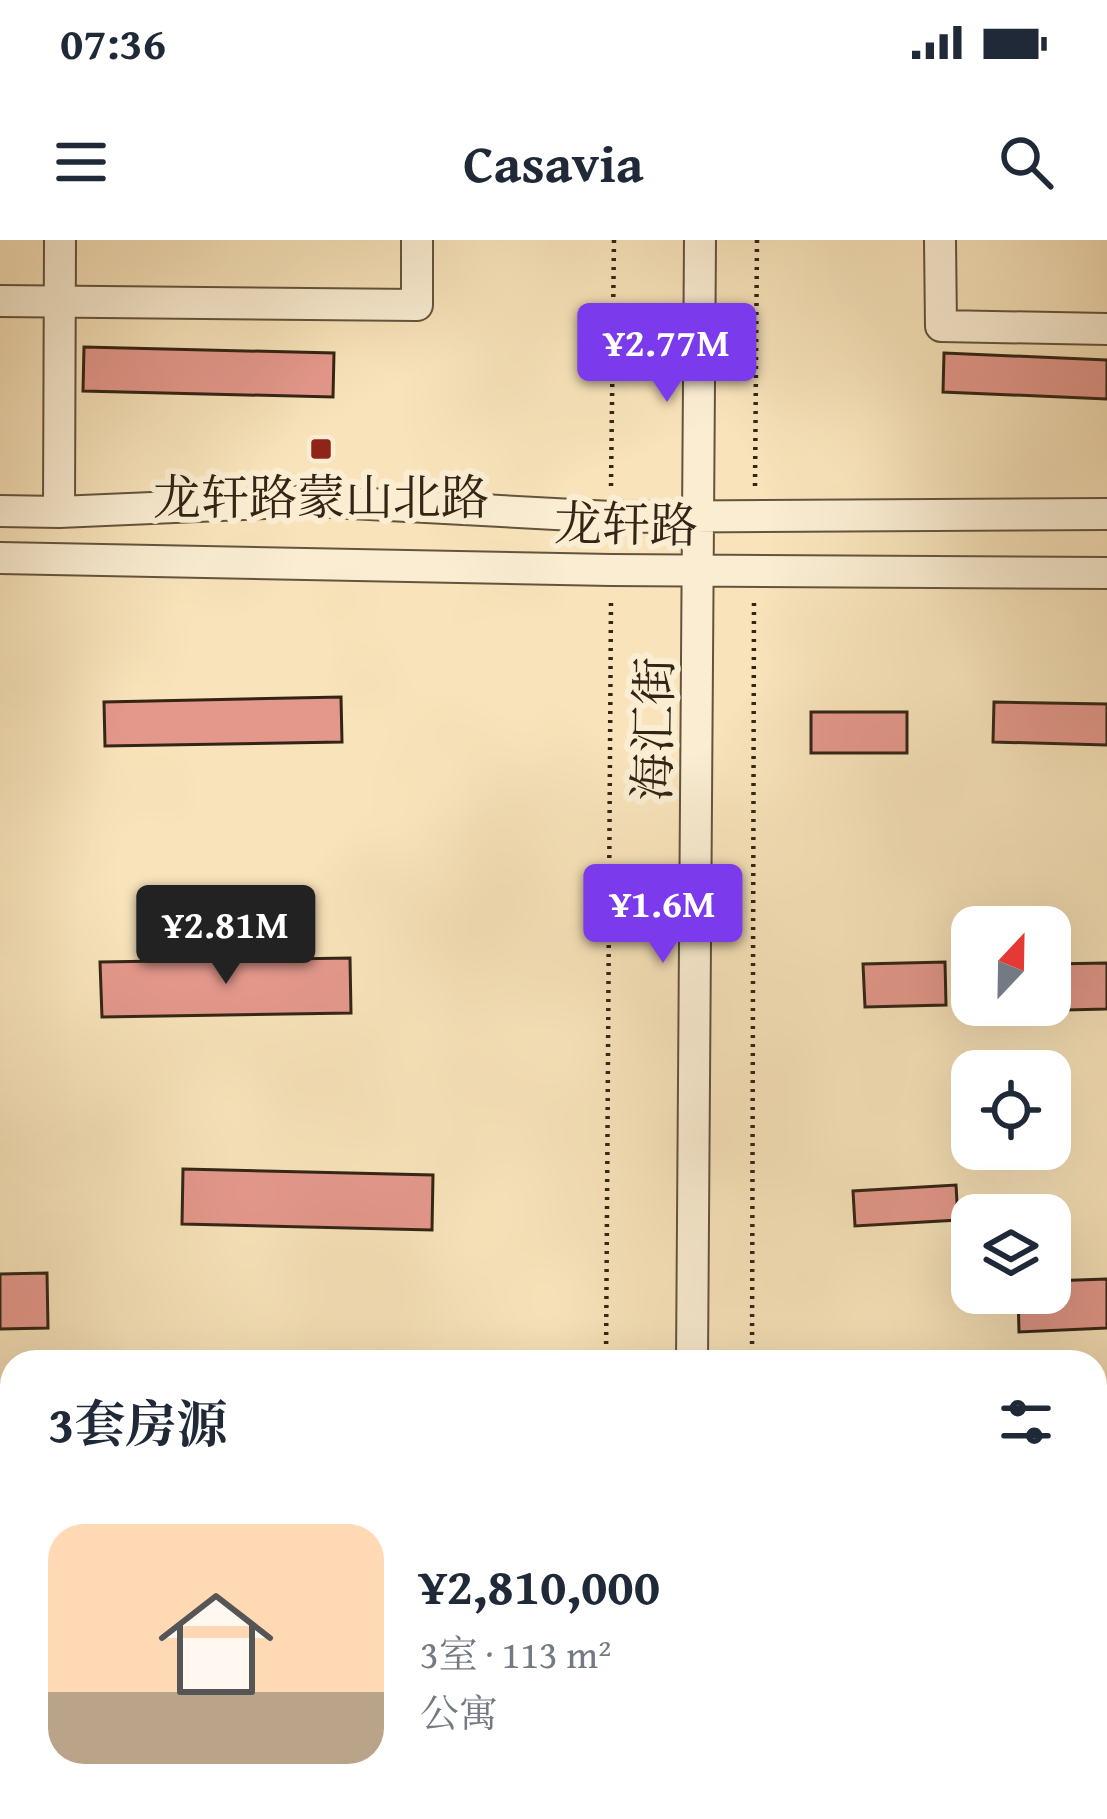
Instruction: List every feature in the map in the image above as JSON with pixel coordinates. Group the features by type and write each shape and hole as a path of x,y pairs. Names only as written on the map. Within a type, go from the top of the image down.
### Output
{"street":[{"path":"59,512 60,240"},
{"path":"0,302 417,305 416,240"},
{"name":"海汇街","path":"692,1350 700,240"},
{"path":"940,240 941,326 1107,328"},
{"path":"0,511 314,501 611,517 1107,514"},
{"name":"龙轩路","path":"0,558 1107,573"}],"path":[{"path":"611,517 614,240"},
{"path":"754,518 758,240"},
{"path":"606,1350 611,569"},
{"path":"752,1350 754,570"}],"building":[{"path":"84,347 334,353 333,397 83,391"},
{"path":"944,353 1107,360 1107,399 943,392"},
{"path":"341,697 342,742 105,746 104,702"},
{"path":"994,702 1107,704 1107,745 993,742"},
{"path":"811,712 907,712 907,753 811,753"},
{"path":"350,958 351,1013 102,1017 100,962"},
{"path":"945,962 946,1005 865,1007 863,964"},
{"path":"1107,963 1107,1009 1071,1010 1071,964"},
{"path":"183,1169 433,1175 432,1230 182,1224"},
{"path":"956,1185 957,1194 951,1194 951,1220 855,1226 853,1191"},
{"path":"47,1273 48,1328 0,1329 0,1274"},
{"path":"1107,1279 1107,1328 1019,1332 1019,1314 1071,1314 1071,1280"}],"place":[{"name":"龙轩路蒙山北路","path":"321,449"}]}
